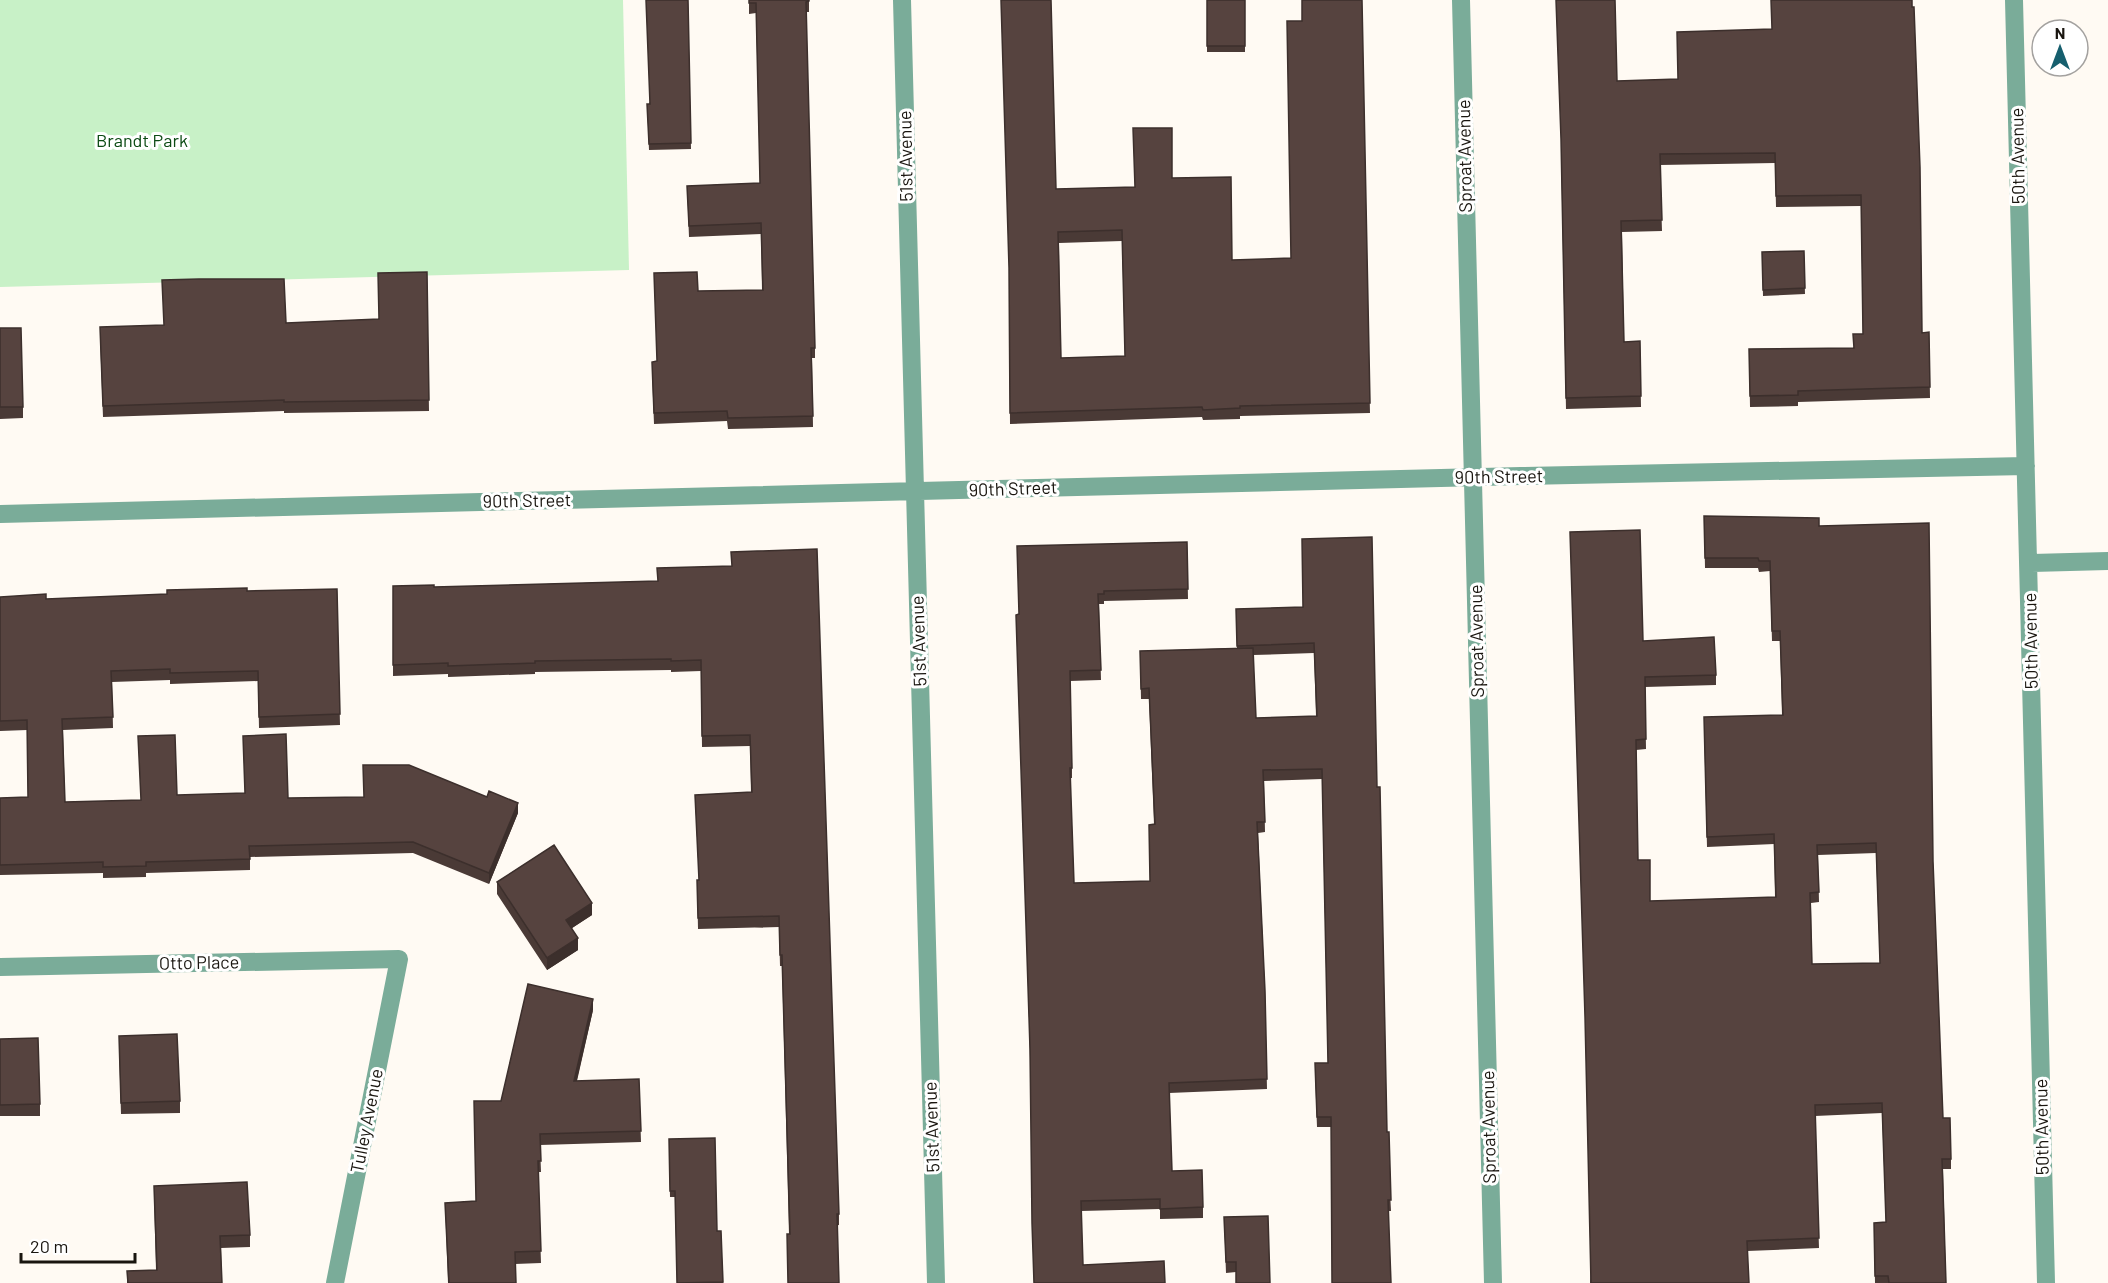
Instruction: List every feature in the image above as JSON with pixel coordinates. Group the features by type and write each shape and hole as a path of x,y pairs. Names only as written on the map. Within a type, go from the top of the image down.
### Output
{"street":[{"name":"51st Avenue","path":"902,0 936,1283"},
{"name":"Sproat Avenue","path":"1461,0 1493,1283"},
{"name":"50th Avenue","path":"2014,0 2046,1283"},
{"name":"90th Street","path":"0,513 1473,477 2026,466"},
{"path":"2029,563 2108,561"},
{"name":"Otto Place","path":"0,967 399,959"},
{"name":"Tulley Avenue","path":"335,1283 399,959"}],"green space":[{"name":"Brandt Park","path":"0,0 623,0 629,270 0,287"}],"building":[{"path":"646,0 688,0 691,143 649,144 647,104 650,104"},
{"path":"749,0 809,0 806,2 815,348 811,348 813,416 728,418 727,411 654,413 652,362 657,361 654,273 697,272 698,291 763,290 761,223 689,226 687,186 760,183 756,3 749,3"},
{"path":"1001,0 1051,0 1056,189 1135,187 1133,128 1172,128 1172,178 1231,177 1232,260 1291,258 1287,21 1302,21 1302,0 1362,0 1370,403 1240,406 1240,408 1203,410 1202,407 1010,413 1009,268","holes":["1122,230 1125,356 1061,358 1058,232"]},
{"path":"1207,0 1245,0 1245,46 1207,46"},
{"path":"1556,0 1615,0 1617,81 1678,79 1677,32 1772,29 1771,0 1912,0 1920,167 1922,333 1929,332 1930,387 1798,391 1798,395 1750,396 1749,349 1854,348 1853,334 1863,334 1861,195 1776,196 1775,153 1660,154 1662,220 1621,221 1624,342 1640,341 1641,396 1566,398"},
{"path":"1804,251 1805,288 1763,290 1762,252"},
{"path":"427,272 429,400 284,402 284,400 103,406 100,327 164,325 162,280 284,279 286,323 379,319 378,273"},
{"path":"0,328 21,328 23,407 0,407"},
{"path":"1704,516 1819,518 1819,526 1929,523 1933,861 1943,1118 1950,1118 1951,1159 1942,1159 1946,1283 1889,1283 1888,1276 1875,1276 1874,1223 1886,1222 1882,1103 1815,1105 1819,1238 1747,1241 1749,1283 1591,1283 1570,532 1640,530 1643,641 1714,637 1716,675 1645,677 1646,739 1636,740 1638,860 1650,860 1650,901 1776,897 1774,834 1707,837 1704,717 1783,715 1780,631 1772,631 1770,561 1759,561 1758,558 1705,558","holes":["1876,843 1880,963 1812,964 1810,893 1819,892 1817,845"]},
{"path":"1372,537 1377,787 1380,787 1387,1132 1389,1132 1391,1200 1388,1200 1391,1283 1332,1283 1331,1117 1317,1117 1315,1063 1328,1063 1322,769 1263,770 1265,822 1257,822 1267,1079 1169,1083 1172,1171 1202,1170 1203,1207 1160,1209 1160,1199 1081,1201 1083,1265 1164,1261 1165,1283 1034,1283 1030,1049 1016,615 1019,614 1017,546 1187,542 1188,589 1104,591 1104,594 1098,594 1101,670 1070,671 1072,768 1070,768 1074,883 1150,881 1149,825 1155,824 1149,688 1141,689 1140,651 1253,648 1256,718 1317,716 1314,643 1237,646 1236,609 1303,607 1302,539"},
{"path":"817,549 839,1214 837,1214 839,1283 788,1283 787,1234 790,1234 779,916 698,918 697,880 699,880 695,795 752,792 750,735 702,736 701,660 535,661 535,663 448,666 448,663 393,665 393,586 658,581 657,568 732,566 731,552"},
{"path":"247,588 247,591 337,589 340,714 259,717 258,671 170,673 170,669 111,671 113,717 62,719 65,802 141,800 138,736 175,735 177,795 245,793 243,736 286,734 288,798 364,797 363,765 409,765 487,797 489,791 518,803 489,873 413,842 249,846 250,859 146,862 146,866 103,867 103,862 0,865 0,798 28,797 27,720 0,721 0,597 46,594 46,599 167,594 167,590"},
{"path":"554,845 592,903 566,920 578,938 547,958 497,882"},
{"path":"528,984 593,999 574,1081 639,1079 641,1131 540,1134 541,1161 538,1161 541,1251 515,1252 516,1283 449,1283 445,1203 476,1201 474,1101 501,1101"},
{"path":"177,1034 180,1101 121,1103 119,1036"},
{"path":"38,1038 40,1104 0,1105 0,1039"},
{"path":"715,1138 717,1231 721,1231 723,1282 677,1283 675,1191 670,1191 669,1139"},
{"path":"247,1182 250,1235 220,1236 222,1283 128,1283 127,1271 157,1270 154,1186"},
{"path":"1268,1216 1270,1283 1236,1283 1236,1262 1226,1262 1224,1217"}]}
